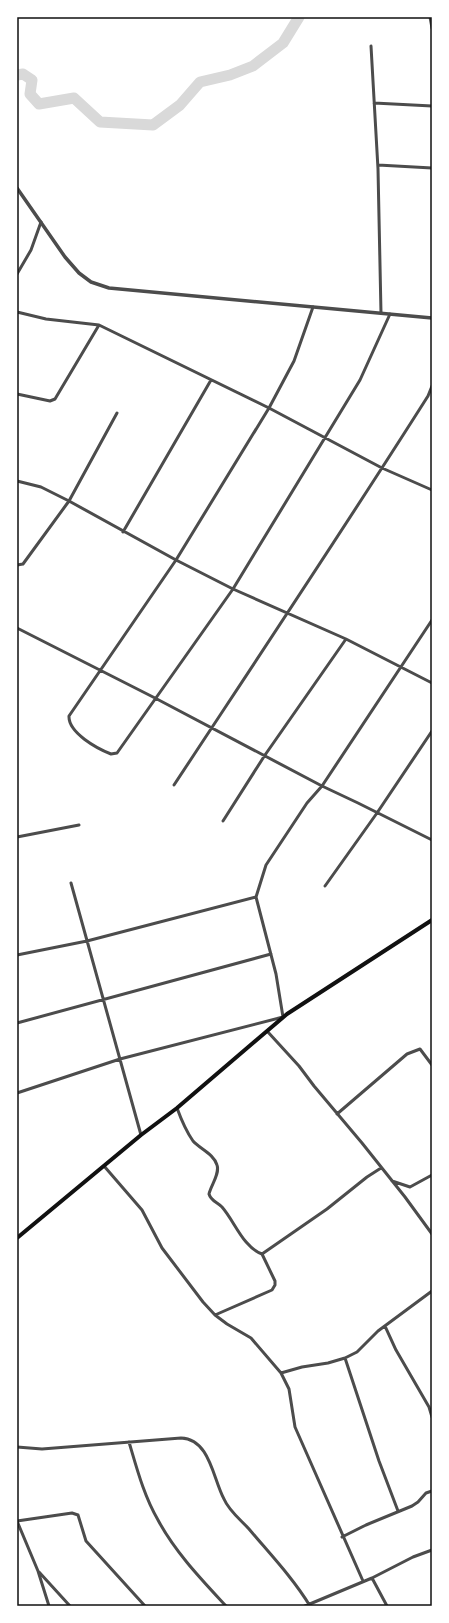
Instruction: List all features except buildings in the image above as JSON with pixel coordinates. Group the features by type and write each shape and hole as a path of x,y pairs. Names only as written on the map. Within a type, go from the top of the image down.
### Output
{"main road":[{"path":"17,1238 141,1135 176,1108 283,1017 432,920"}],"street":[{"path":"430,17 432,28"},
{"path":"371,46 378,164 381,313"},
{"path":"374,103 432,106"},
{"path":"378,164 432,168"},
{"path":"17,188 78,273 91,282 109,288 432,318"},
{"path":"17,274 31,250 40,222"},
{"path":"313,307 294,361 269,408 176,560 69,716 71,726 78,734 102,750 111,754 117,753 233,589 360,380 390,314"},
{"path":"17,312 46,319 99,325 269,408 382,468 432,490"},
{"path":"17,394 50,400 55,399 99,325"},
{"path":"123,532 211,380"},
{"path":"174,785 289,613 428,396 432,386"},
{"path":"17,565 23,564 69,500 117,413"},
{"path":"17,481 41,487 69,500 123,532 233,589 346,639 432,683"},
{"path":"17,1094 120,1059 283,1017 276,974 256,897 266,865 307,803 322,786 432,620"},
{"path":"17,628 266,755 322,786 432,840"},
{"path":"223,822 266,755 346,639"},
{"path":"325,886 377,813 432,731"},
{"path":"17,837 79,825"},
{"path":"71,883 141,1135"},
{"path":"17,955 87,941 256,897"},
{"path":"17,1023 271,954"},
{"path":"267,1031 299,1066 405,1197 432,1234"},
{"path":"337,1114 408,1054 420,1049 432,1065"},
{"path":"176,1108 190,1137 214,1160 217,1165 218,1171 209,1194 210,1198 221,1206 253,1250 262,1254 275,1281 275,1285 272,1290 215,1315"},
{"path":"104,1166 142,1210 162,1248 203,1302 215,1315 251,1338 281,1373 289,1389 295,1427 342,1537 363,1581"},
{"path":"262,1254 327,1210 381,1168"},
{"path":"391,1181 410,1187 432,1175"},
{"path":"281,1373 345,1358 357,1352 385,1326 432,1290"},
{"path":"385,1326 396,1350 429,1407 432,1417"},
{"path":"345,1358 379,1461 398,1511"},
{"path":"17,1447 42,1449 181,1438 189,1439 195,1442 203,1451 212,1468 224,1500 288,1575 309,1605"},
{"path":"129,1442 142,1485 158,1520 176,1547 226,1606"},
{"path":"342,1537 418,1502 426,1493 432,1491"},
{"path":"49,1606 38,1571 17,1521 72,1513 78,1515 86,1541 145,1606"},
{"path":"305,1606 372,1578 412,1557 432,1550"},
{"path":"38,1571 70,1606"},
{"path":"372,1578 387,1606"}],"waterway":[{"path":"17,75 23,74 32,80 30,94 39,104 74,98 100,122 153,125 180,105 200,82 230,75 253,66 283,43 299,17"}]}
